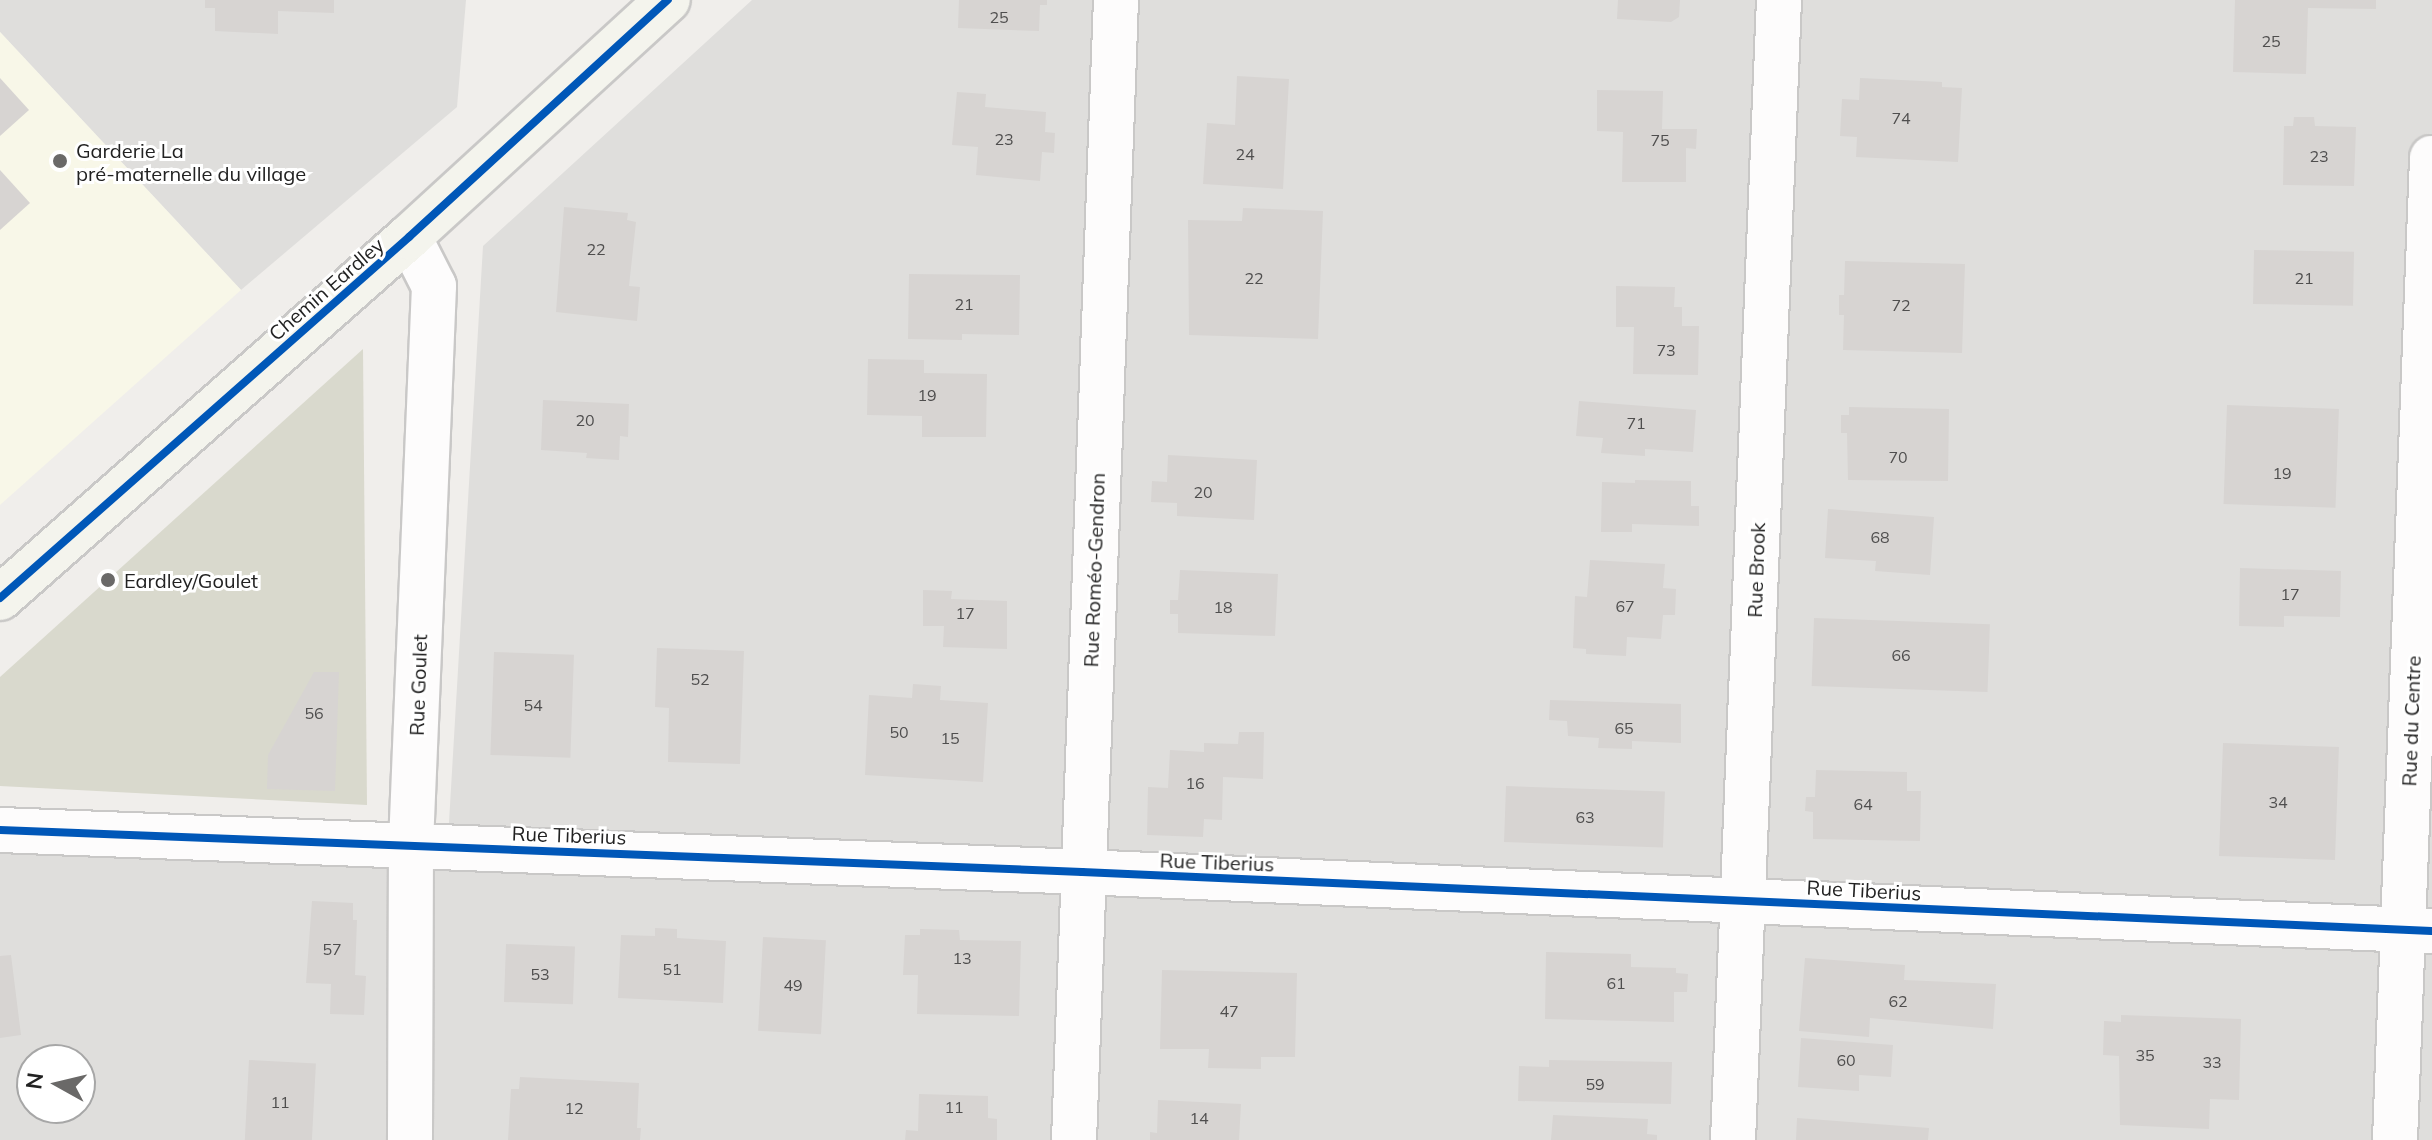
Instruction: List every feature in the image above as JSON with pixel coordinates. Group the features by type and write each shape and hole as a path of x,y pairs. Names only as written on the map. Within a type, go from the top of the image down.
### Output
{"main road":[{"name":"Chemin Eardley","path":"0,598 409,237 668,0"}],"street":[{"name":"Rue Roméo-Gendron","path":"1074,1140 1116,0"},
{"name":"Rue Brook","path":"1733,1140 1779,0"},
{"name":"Rue du Centre","path":"2395,1140 2417,931 2432,158"},
{"name":"Rue Goulet","path":"409,237 434,286 411,845 410,1140"},
{"name":"Rue Tiberius","path":"0,830 1082,872 2417,931"}],"shaded area":[{"path":"0,0 466,0 457,107 241,290 0,32"},
{"path":"752,0 2432,0 2432,1140 0,1140 0,842 447,856 483,246"},
{"name":"Garderie La pré-maternelle du village","path":"0,32 241,290 0,505"},
{"path":"363,349 367,805 0,786 0,677"}],"building":[{"path":"205,0 334,0 334,13 278,11 278,34 215,31 215,8 205,8"},
{"path":"959,0 1047,0 1047,5 1040,5 1039,31 958,28"},
{"path":"1618,0 1680,0 1679,17 1671,22 1617,19"},
{"path":"2235,0 2376,0 2376,9 2308,8 2306,74 2233,72"},
{"path":"1237,76 1289,79 1283,189 1203,184 1207,123 1235,125"},
{"path":"0,78 29,110 0,136"},
{"path":"1860,78 1942,82 1942,87 1962,88 1958,162 1856,157 1857,137 1840,136 1842,99 1859,100"},
{"path":"1597,90 1663,91 1662,129 1697,129 1696,149 1686,148 1686,182 1622,182 1623,132 1597,131"},
{"path":"957,92 986,94 985,107 1046,112 1045,132 1055,133 1054,153 1042,152 1040,181 976,175 978,147 952,145"},
{"path":"2294,117 2314,117 2315,126 2356,127 2354,186 2283,185 2284,126 2293,126"},
{"path":"0,170 30,203 0,230"},
{"path":"564,207 628,213 627,220 636,222 629,286 640,287 637,321 556,312"},
{"path":"1243,208 1323,211 1318,339 1189,335 1188,220 1242,221"},
{"path":"2254,250 2354,252 2353,306 2253,304"},
{"path":"1845,261 1965,264 1962,353 1843,350 1844,315 1839,315 1839,295 1844,295"},
{"path":"909,274 1020,275 1019,335 962,334 962,340 908,339"},
{"path":"1616,286 1675,287 1674,307 1682,307 1682,326 1699,326 1698,375 1633,374 1634,327 1616,327"},
{"path":"868,359 924,360 924,373 987,374 986,437 922,437 922,416 867,415"},
{"path":"543,400 629,404 628,437 620,436 619,460 586,458 587,453 541,450"},
{"path":"1579,401 1696,410 1693,452 1645,449 1645,456 1601,453 1603,438 1576,436"},
{"path":"2227,405 2339,409 2335,508 2224,504"},
{"path":"1849,407 1949,409 1948,481 1848,480 1847,433 1841,433 1841,415 1849,415"},
{"path":"1168,455 1257,460 1254,520 1177,516 1177,503 1151,502 1152,481 1167,482"},
{"path":"1635,480 1691,481 1691,506 1699,506 1699,526 1632,524 1632,532 1601,532 1602,482 1635,483"},
{"path":"1828,509 1934,517 1930,575 1875,571 1876,561 1825,558"},
{"path":"1590,560 1665,564 1663,588 1676,589 1675,615 1663,615 1661,639 1627,637 1626,656 1586,654 1586,649 1573,648 1575,596 1587,597"},
{"path":"2240,568 2341,571 2340,617 2284,616 2284,627 2239,626"},
{"path":"1180,570 1278,574 1275,636 1178,633 1178,614 1170,614 1170,600 1178,600"},
{"path":"923,590 952,591 951,599 1007,601 1007,649 943,647 944,626 923,626"},
{"path":"1814,618 1990,624 1988,692 1812,686"},
{"path":"657,648 744,651 740,764 668,762 669,708 655,707"},
{"path":"494,652 574,655 570,758 490,755"},
{"path":"314,672 339,672 335,791 267,789 268,755"},
{"path":"913,684 941,686 940,700 988,703 983,782 865,775 869,695 912,698"},
{"path":"1550,700 1681,704 1681,743 1632,741 1632,749 1598,748 1599,738 1568,736 1567,721 1549,720"},
{"path":"1239,732 1264,732 1263,779 1223,777 1222,820 1204,819 1203,837 1147,835 1148,787 1168,788 1170,750 1204,752 1204,743 1238,744"},
{"path":"2223,743 2339,747 2335,860 2219,856"},
{"path":"1816,770 1907,772 1907,791 1921,791 1920,841 1813,839 1813,812 1805,811 1806,797 1815,797"},
{"path":"1506,786 1665,792 1663,848 1504,842"},
{"path":"312,901 353,903 353,920 357,920 355,975 366,976 364,1015 330,1014 331,984 306,983"},
{"path":"655,928 677,929 677,938 726,941 723,1003 618,998 621,935 655,936"},
{"path":"920,929 959,930 960,940 1021,941 1019,1016 917,1014 918,975 903,975 905,935 920,935"},
{"path":"763,937 826,940 821,1034 758,1031"},
{"path":"506,944 575,946 573,1004 504,1002"},
{"path":"1546,952 1631,954 1631,967 1676,968 1676,973 1688,974 1687,992 1674,992 1674,1022 1545,1019"},
{"path":"11,955 21,1035 0,1038 0,956"},
{"path":"1805,958 1905,965 1904,980 1996,984 1993,1029 1870,1018 1869,1037 1799,1031"},
{"path":"1162,970 1297,973 1295,1057 1261,1057 1261,1069 1208,1068 1209,1049 1160,1049"},
{"path":"2121,1015 2241,1019 2239,1100 2210,1099 2209,1129 2120,1125 2119,1056 2103,1055 2104,1021 2121,1022"},
{"path":"1801,1038 1893,1045 1891,1077 1859,1075 1859,1091 1798,1087"},
{"path":"249,1060 316,1064 312,1140 245,1140"},
{"path":"1549,1060 1672,1062 1671,1104 1518,1101 1519,1066 1549,1067"},
{"path":"520,1077 639,1083 637,1128 641,1128 640,1140 508,1140 511,1089 519,1089"},
{"path":"919,1094 988,1096 988,1118 997,1119 997,1140 905,1140 906,1130 918,1131"},
{"path":"1158,1100 1241,1104 1239,1140 1150,1140 1150,1132 1157,1133"},
{"path":"1553,1115 1648,1119 1647,1134 1657,1135 1657,1140 1551,1140"},
{"path":"1797,1118 1929,1128 1928,1140 1796,1140"}],"cycle path":[{"path":"0,598 409,237 668,0"},
{"path":"0,830 1082,872 2432,931"}],"place":[{"name":"Garderie La pré-maternelle du village","path":"60,161"},
{"name":"Eardley/Goulet","path":"108,580"}]}
